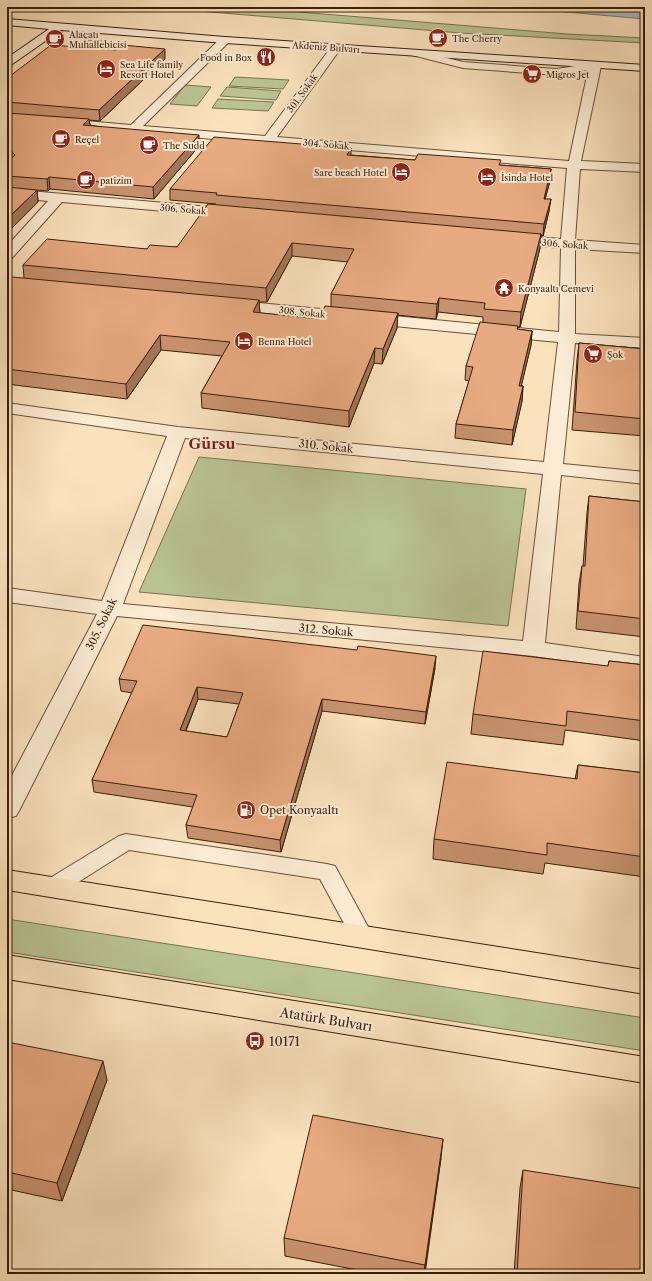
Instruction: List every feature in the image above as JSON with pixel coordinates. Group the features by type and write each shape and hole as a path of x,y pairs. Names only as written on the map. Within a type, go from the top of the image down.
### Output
{"main road":[{"path":"7,880 645,982"},
{"name":"Atatürk Bulvarı","path":"7,967 645,1070"}],"street":[{"name":"Akdeniz Bulvarı","path":"7,22 225,40 595,66 645,68"},
{"path":"26,33 38,25"},
{"path":"7,63 58,27"},
{"path":"134,128 225,40"},
{"name":"301. Sokak","path":"269,139 336,48"},
{"path":"533,649 567,338 568,244 574,165 595,66"},
{"name":"304. Sokak","path":"7,118 574,165 645,168"},
{"path":"207,147 217,135"},
{"name":"306. Sokak","path":"7,193 244,214"},
{"path":"157,206 167,194"},
{"path":"7,254 59,197"},
{"name":"306. Sokak","path":"497,238 645,249"},
{"name":"308. Sokak","path":"212,303 567,338 645,343"},
{"name":"310. Sokak","path":"7,408 178,432 645,478"},
{"name":"305. Sokak","path":"7,809 110,609 178,432"},
{"name":"312. Sokak","path":"7,595 110,609 533,649 645,664"}],"lane":[{"path":"53,887 126,842 327,872 362,936"}],"green space":[{"path":"151,7 238,7 567,34 645,38 645,43 461,33"},
{"path":"235,77 289,80 283,89 229,86"},
{"path":"185,85 211,87 197,106 170,104"},
{"path":"227,87 281,91 276,100 220,96"},
{"path":"218,99 274,102 268,111 212,108"},
{"path":"199,457 526,489 508,626 139,592"},
{"path":"7,919 645,1018 645,1051 7,952"}],"water":[{"path":"509,7 645,7 645,19"},
{"path":"89,40 128,43 122,48 83,44"}],"building":[{"path":"51,45 116,50 122,45 165,49 99,110 7,102 7,75 10,76"},
{"path":"7,113 89,119 83,125 199,135 153,187 49,177 47,179 7,176 7,162 15,155 7,146"},
{"path":"214,137 351,148 347,155 415,160 418,154 501,160 499,165 551,169 544,199 551,199 544,224 216,195 217,193 170,189"},
{"path":"7,187 37,190 7,219"},
{"path":"208,204 541,234 521,312 484,309 485,303 439,298 437,304 331,294 354,249 292,243 266,288 23,265 47,239 147,249 150,245 177,247"},
{"path":"12,277 259,300 253,312 319,319 325,306 398,313 383,349 375,348 349,411 201,393 230,342 160,335 126,384 7,369 7,282"},
{"path":"480,322 518,326 517,329 532,331 519,386 523,386 513,430 456,424 473,367 466,366"},
{"path":"579,343 645,349 645,419 575,412"},
{"path":"589,496 645,502 645,619 578,611 582,566 585,566"},
{"path":"143,625 357,650 358,646 436,656 426,712 322,699 280,840 186,825 197,795 92,780 137,681 119,679","holes":["197,687 243,693 227,737 180,730"]},
{"path":"483,651 608,666 609,661 645,665 645,721 567,711 566,726 473,714"},
{"path":"447,762 577,779 578,765 645,773 645,857 547,843 547,855 434,839"},
{"path":"7,1042 103,1061 57,1183 7,1172"},
{"path":"313,1115 443,1139 425,1265 284,1238"},
{"path":"523,1170 645,1189 645,1274 517,1274"},
{"path":"94,1271 105,1274 93,1274"}],"place":[{"name":"The Cherry","path":"438,38"},
{"name":"Alaçatı Muhallebicisi","path":"55,39"},
{"name":"Food in Box","path":"266,57"},
{"name":"Sea Life family Resort Hotel","path":"106,69"},
{"name":"Migros Jet","path":"532,74"},
{"name":"Reçel","path":"61,139"},
{"name":"The Sudd","path":"149,145"},
{"name":"Sare beach Hotel","path":"401,172"},
{"name":"İsinda Hotel","path":"487,177"},
{"name":"patizim","path":"86,180"},
{"name":"Konyaaltı Cemevi","path":"504,288"},
{"name":"Benna Hotel","path":"244,341"},
{"name":"Şok","path":"593,354"},
{"name":"Opet Konyaaltı","path":"246,810"},
{"name":"10171","path":"255,1041"}],"district":[{"name":"Gürsu","path":"212,443"}]}
